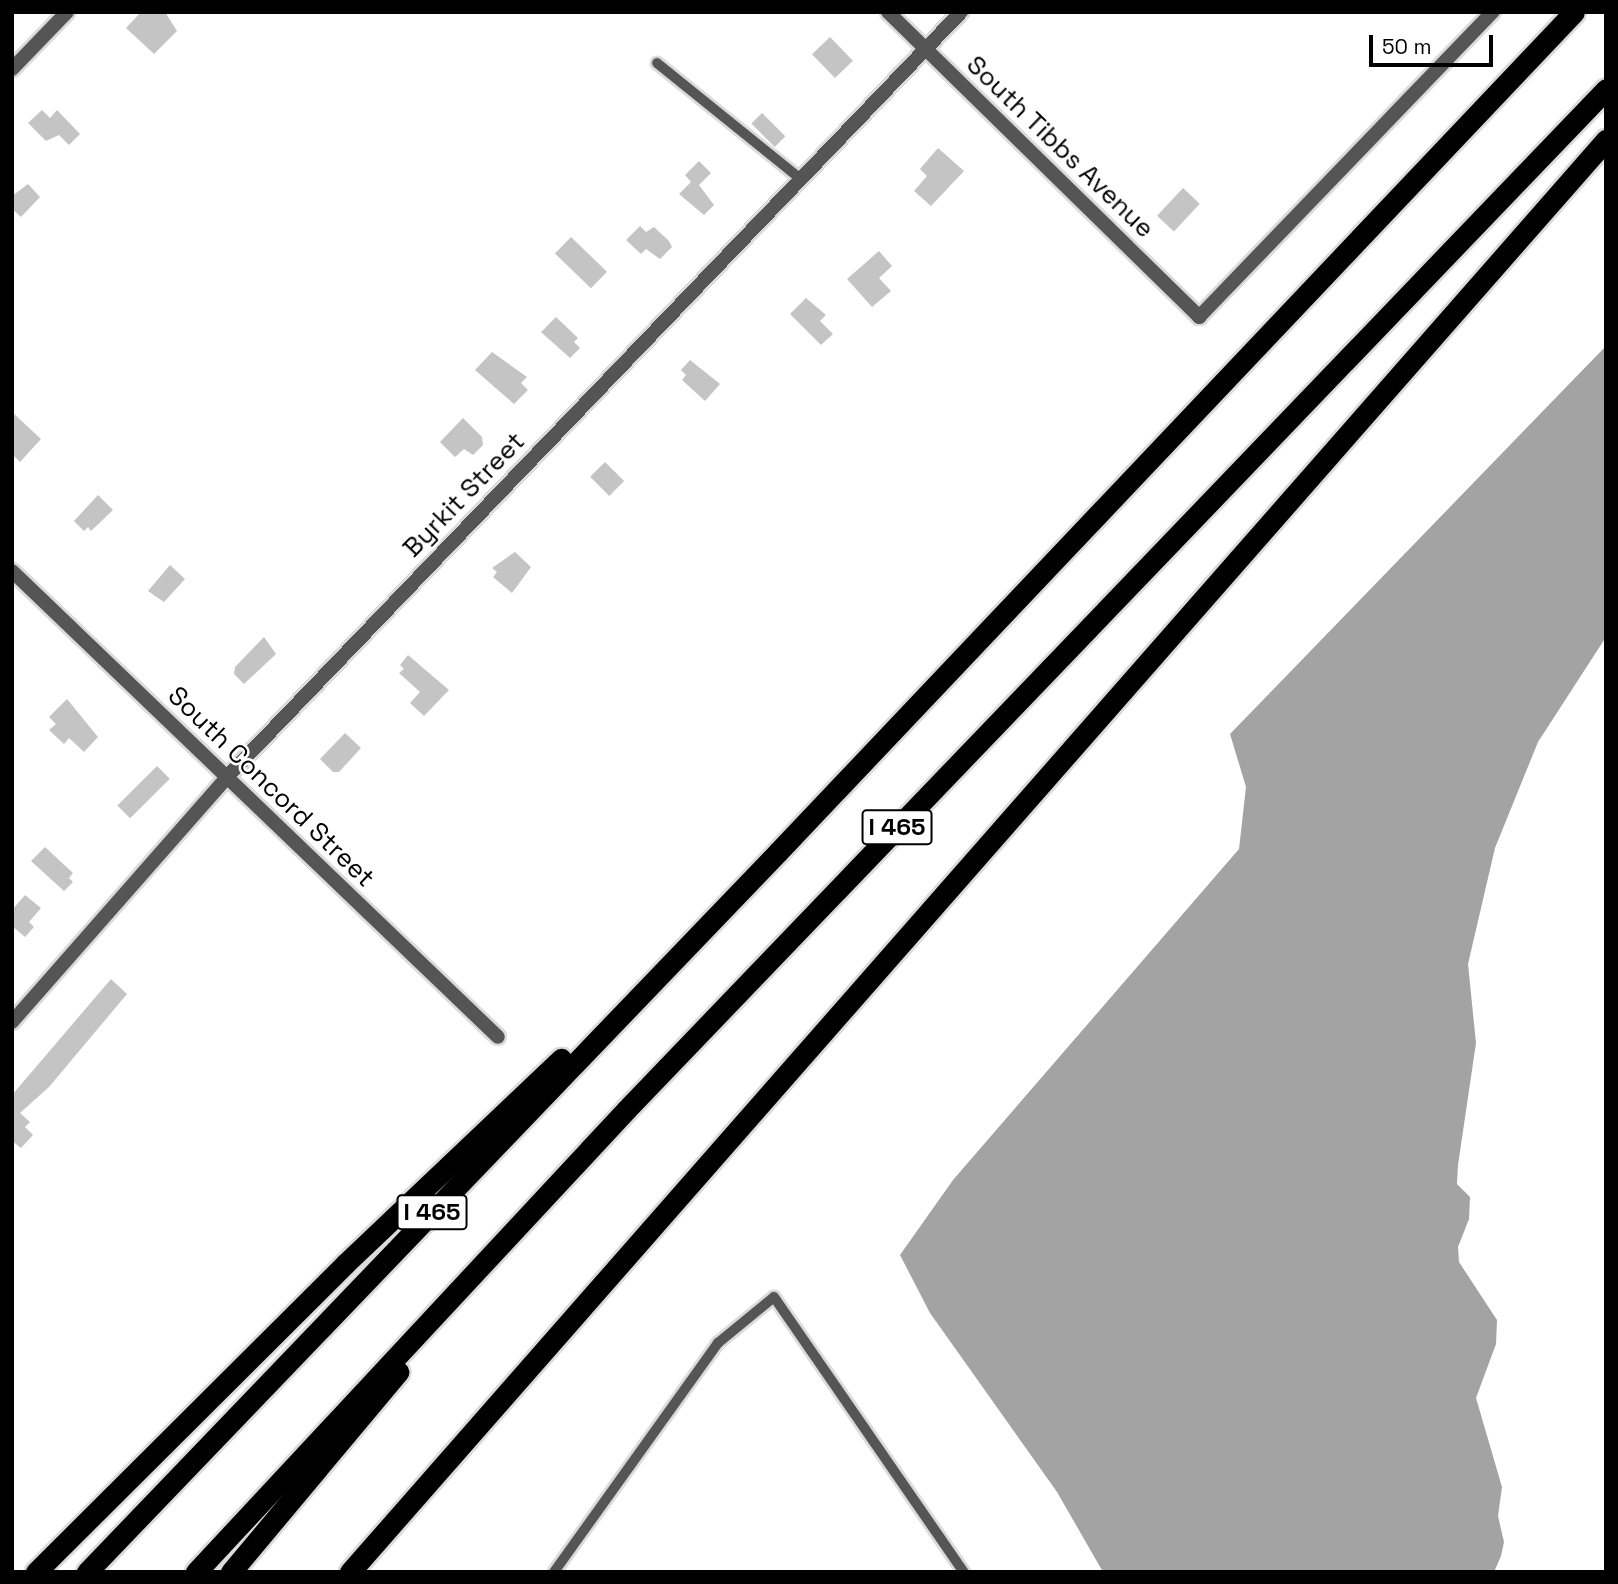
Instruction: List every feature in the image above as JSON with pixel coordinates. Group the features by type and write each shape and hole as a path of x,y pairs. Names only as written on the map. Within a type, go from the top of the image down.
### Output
{"highway":[{"name":"I 465","path":"87,1572 778,852 1574,12"},
{"name":"I 465","path":"196,1572 541,1200 1606,89"},
{"path":"350,1572 1606,139"},
{"path":"36,1572 345,1265 778,852"},
{"path":"231,1572 541,1200"}],"street":[{"path":"12,69 67,12"},
{"name":"South Tibbs Avenue","path":"888,12 1199,317 1493,12"},
{"name":"Byrkit Street","path":"12,1022 226,778 961,12"},
{"name":"South Concord Street","path":"12,571 498,1037"}],"lane":[{"path":"657,63 801,178"},
{"path":"554,1572 718,1343 774,1297 964,1572"}],"shaded area":[{"path":"1606,346 1606,637 1538,742 1495,848 1468,964 1476,1043 1457,1184 1470,1197 1469,1219 1458,1247 1459,1262 1497,1320 1496,1344 1476,1398 1502,1487 1498,1516 1504,1542 1501,1556 1494,1572 1103,1572 1057,1492 930,1313 900,1255 953,1180 1239,849 1246,787 1230,734"}],"building":[{"path":"141,12 165,12 177,31 154,54 126,28"},
{"path":"830,37 853,61 835,78 812,54"},
{"path":"42,110 50,118 57,110 80,134 69,145 59,135 46,141 28,123"},
{"path":"762,113 785,136 775,147 751,124"},
{"path":"938,148 964,171 931,206 914,191 927,176 920,169"},
{"path":"699,161 711,173 699,185 714,205 704,215 679,194 691,182 685,175"},
{"path":"28,184 40,197 21,217 12,209 12,196"},
{"path":"1183,188 1200,204 1174,231 1157,216"},
{"path":"640,226 646,232 654,227 669,241 672,247 660,259 646,249 641,254 626,240"},
{"path":"571,237 607,272 591,288 555,254"},
{"path":"879,251 892,266 879,278 891,291 872,307 847,279"},
{"path":"806,298 826,315 820,321 833,334 821,345 790,314"},
{"path":"556,317 578,338 574,342 580,348 570,358 541,332"},
{"path":"492,352 527,377 521,383 528,390 514,404 475,370"},
{"path":"690,360 720,384 705,401 682,380 686,375 681,370"},
{"path":"12,412 41,439 20,462 12,454"},
{"path":"463,418 482,437 483,445 473,455 464,449 455,457 440,442"},
{"path":"605,462 624,481 609,496 590,477"},
{"path":"98,495 113,510 91,531 88,527 84,531 74,521"},
{"path":"515,552 531,567 512,593 493,577 497,572 492,568"},
{"path":"170,565 185,579 164,602 148,591"},
{"path":"264,637 276,654 244,684 234,674 235,667"},
{"path":"408,655 449,690 424,716 410,703 420,692 399,673 404,669 400,665"},
{"path":"67,699 98,737 84,752 69,738 64,744 49,730 56,724 49,717"},
{"path":"345,733 361,748 339,772 333,772 320,759"},
{"path":"157,766 170,779 130,818 117,806"},
{"path":"45,847 73,873 69,878 73,882 64,891 31,861"},
{"path":"25,895 41,908 29,922 34,927 25,937 12,926 12,910"},
{"path":"111,979 127,994 49,1087 20,1113 30,1122 25,1127 33,1135 21,1148 12,1141 12,1095"}]}
